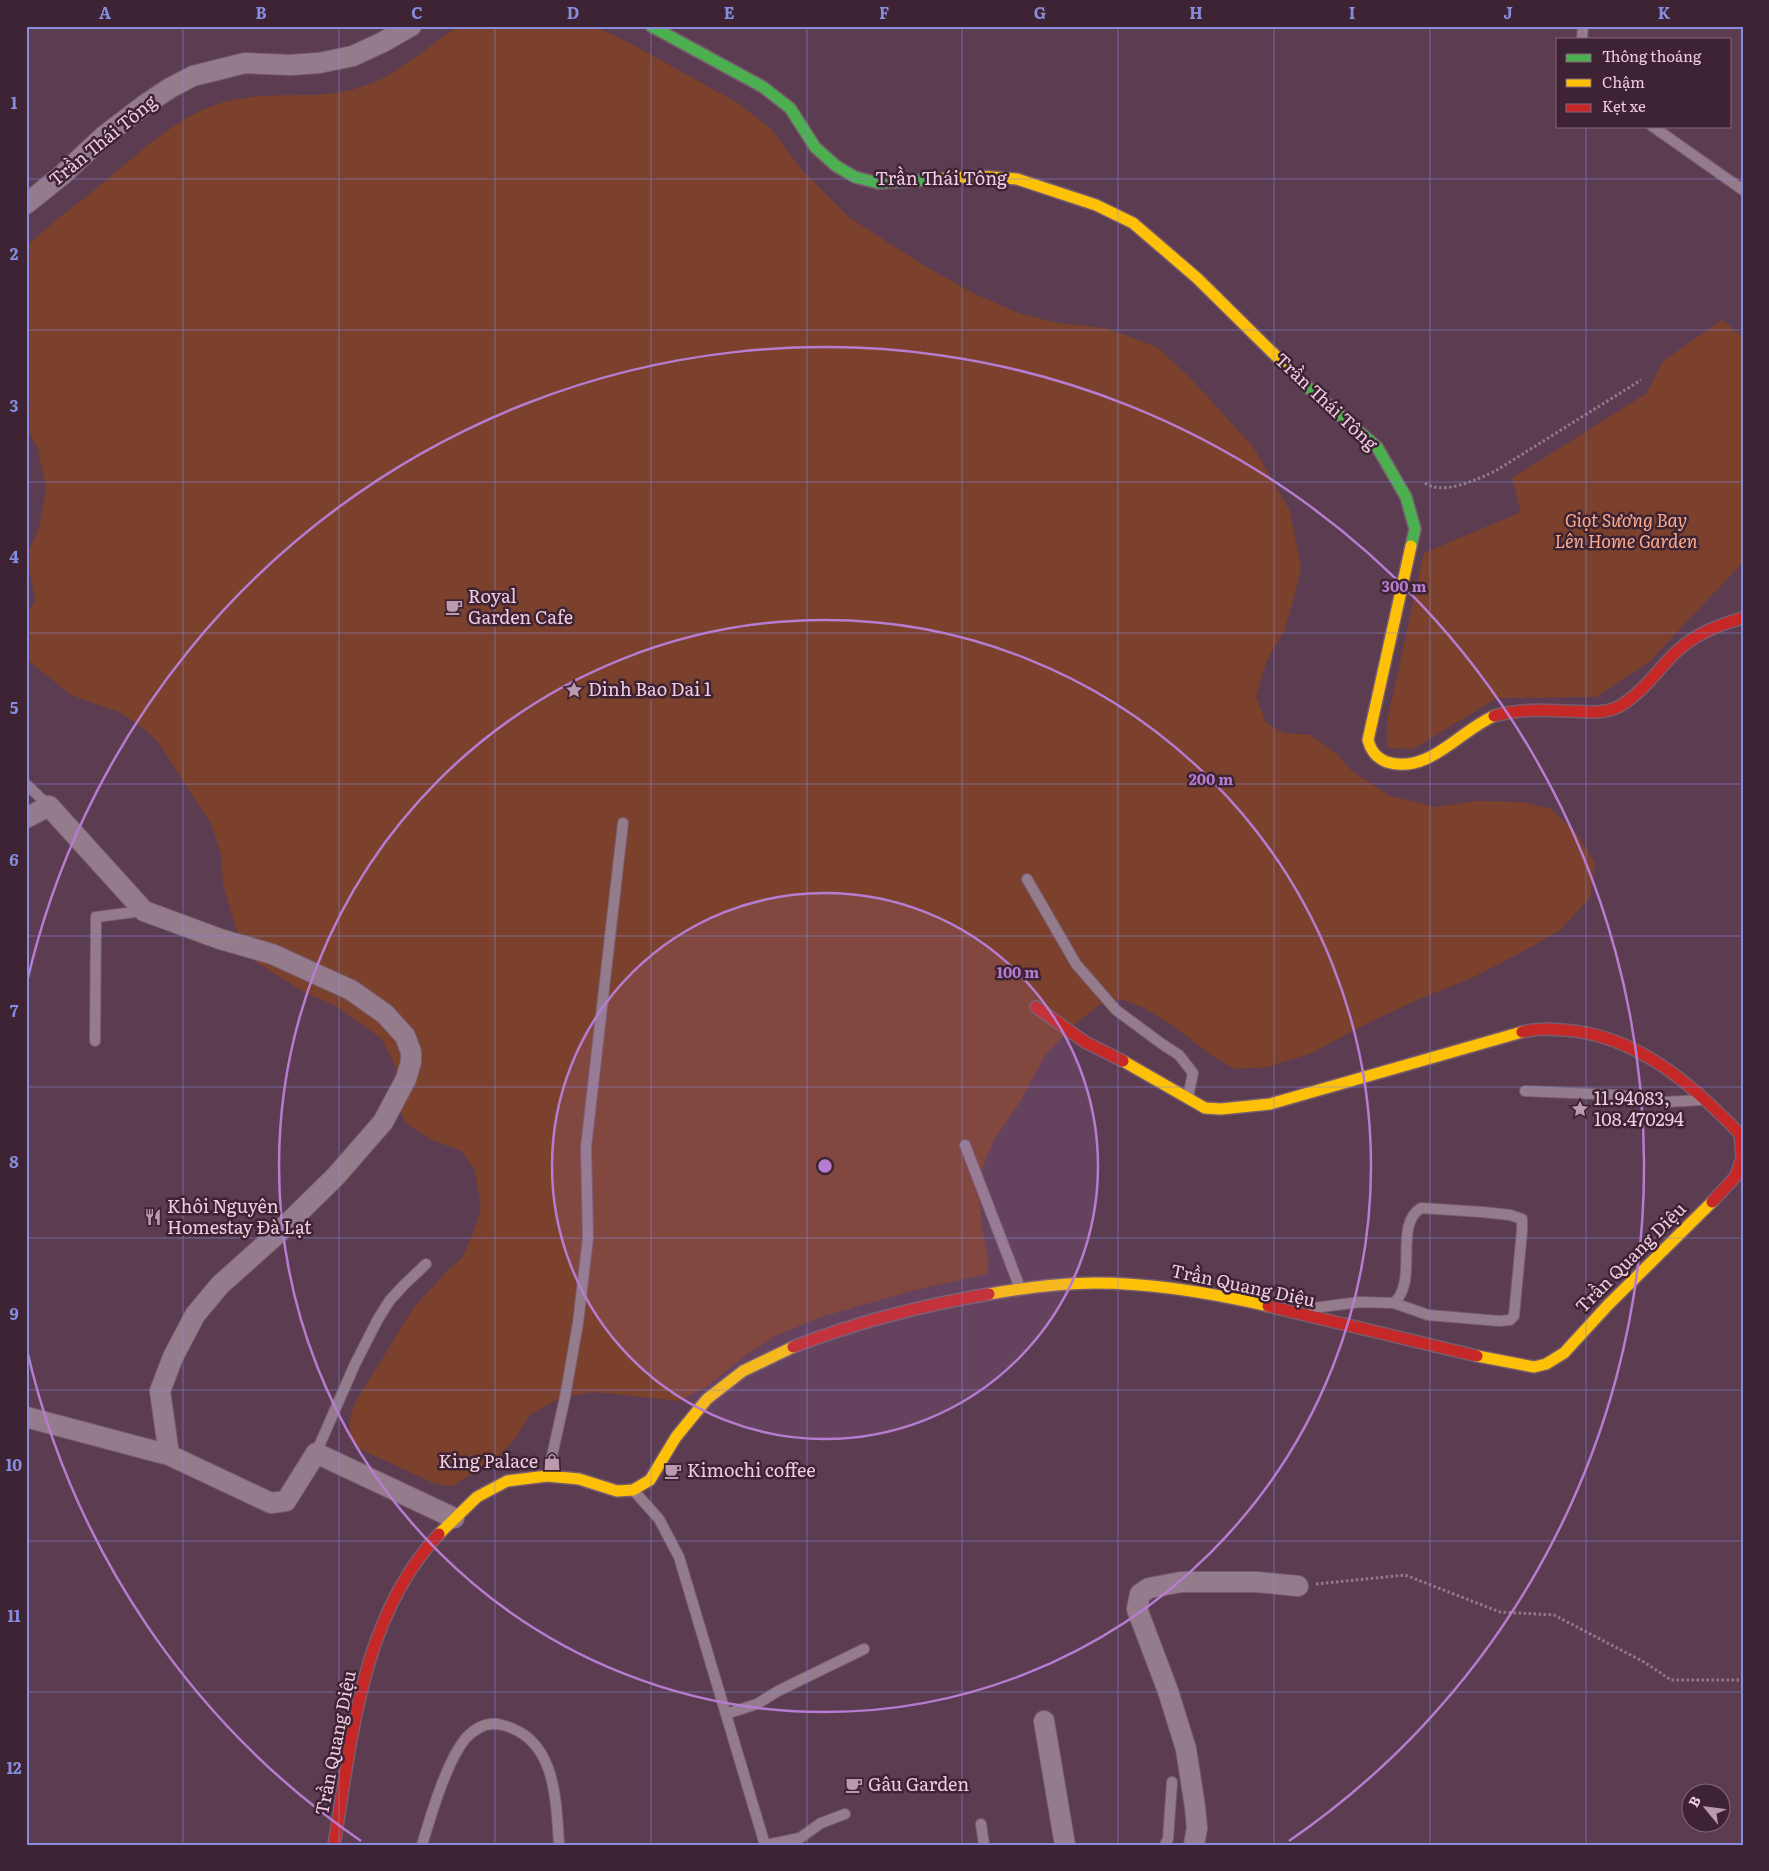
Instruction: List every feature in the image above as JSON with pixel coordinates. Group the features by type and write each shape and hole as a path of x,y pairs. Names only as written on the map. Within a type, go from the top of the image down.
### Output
{"street":[{"name":"Trần Thái Tông","path":"26,204 61,176 104,136 146,104 193,76 245,63 290,65 352,56 383,42 411,26"},
{"name":"Trần Thái Tông","path":"651,26 762,87 790,108 816,147 836,166 855,177 878,183 978,176 1017,179 1096,205 1133,223 1197,278 1302,382 1377,447 1406,497 1414,529 1368,740 1373,754 1401,765 1417,763 1486,719 1504,713 1520,711 1604,712 1617,708 1631,700 1670,657 1687,642 1706,630 1743,618"},
{"path":"26,818 49,806 144,911 220,939 272,954 351,990 385,1014 405,1036 411,1052 411,1062 406,1079 383,1122 336,1176 220,1285 195,1315 173,1357 160,1391 169,1455"},
{"name":"Trần Quang Diệu","path":"334,1845 356,1716 378,1633 402,1584 426,1549 454,1518 477,1497 507,1481 547,1476 579,1479 617,1491 634,1490 650,1480 676,1437 706,1399 743,1371 776,1354 829,1333 922,1308 1020,1289 1095,1283 1166,1287 1250,1302 1452,1350 1534,1366 1546,1364 1564,1353 1736,1176 1742,1157 1741,1133 1707,1100 1643,1053 1603,1036 1584,1031 1536,1028 1270,1104 1221,1109 1205,1108 1138,1068 1085,1042 1036,1007"},
{"path":"26,1417 169,1455 271,1503 286,1501 316,1453 454,1518"},
{"path":"1194,1845 1197,1828 1186,1749 1168,1691 1137,1609 1140,1594 1149,1588 1181,1582 1257,1582 1298,1586"},
{"path":"1044,1721 1065,1845"}],"lane":[{"path":"1655,128 1743,190"},
{"path":"26,784 49,806"},
{"path":"547,1476 565,1397 578,1322 587,1248 586,1147 623,823"},
{"path":"1027,879 1076,964 1116,1010 1179,1055 1193,1073 1188,1098"},
{"path":"95,1040 96,917 144,911"},
{"path":"1526,1091 1619,1095 1666,1102 1707,1100"},
{"path":"965,1145 1020,1289"},
{"path":"1284,1311 1360,1302 1394,1304 1428,1315 1499,1321 1510,1320 1514,1316 1522,1219 1510,1215 1421,1208 1415,1212 1411,1219 1407,1236 1405,1285 1401,1297 1394,1304"},
{"path":"316,1453 355,1364 378,1319 390,1300 426,1264"},
{"path":"634,1490 659,1519 679,1557 765,1845 800,1838 821,1823 845,1814"},
{"path":"726,1714 757,1704 778,1690 864,1649"},
{"path":"422,1845 448,1771 465,1740 478,1727 493,1723 512,1727 522,1732 539,1748 550,1772 557,1810 559,1845"},
{"path":"1165,1845 1168,1839 1172,1782"},
{"path":"981,1824 984,1845"}],"path":[{"path":"1421,478 1426,485 1439,488 1459,485 1481,478 1497,470 1641,380"},
{"path":"1298,1586 1405,1575 1500,1612 1554,1614 1644,1662 1671,1680 1743,1680"}],"green space":[{"path":"460,26 593,26 626,41 738,103 772,130 801,169 850,218 923,265 973,293 1021,314 1058,323 1106,328 1157,347 1192,380 1254,448 1290,511 1301,568 1284,631 1267,660 1256,696 1266,723 1284,733 1310,735 1336,753 1352,771 1390,796 1436,807 1476,801 1523,802 1551,809 1577,834 1595,863 1590,898 1559,931 1474,977 1417,1000 1360,1027 1312,1053 1268,1067 1235,1069 1212,1056 1174,1026 1142,1007 1121,999 1099,1005 1069,1029 1045,1056 1020,1102 995,1138 979,1175 981,1221 989,1263 987,1274 915,1290 821,1317 775,1336 746,1355 705,1388 678,1401 595,1392 561,1397 531,1414 514,1440 498,1457 453,1486 435,1484 358,1448 350,1433 350,1417 356,1401 414,1307 449,1269 462,1258 481,1208 475,1171 462,1151 434,1141 404,1122 398,1095 396,1067 381,1038 336,1006 308,994 256,962 238,935 223,884 221,854 211,824 158,742 143,728 121,713 71,695 30,662 26,653 26,613 36,601 26,558 40,525 46,488 38,449 26,426 26,248 142,150 196,113 216,104 237,99 317,95 348,91 364,86 402,67"},
{"name":"Giọt Sương Bay Lên Home Garden","path":"1722,320 1743,337 1743,562 1648,663 1596,697 1497,698 1413,749 1387,748 1387,722 1424,553 1521,512 1512,478 1647,393 1663,361"}],"traffic: fast":[{"path":"651,26 763,87 790,108 815,147 836,166 855,177 878,183 942,179"},
{"path":"1282,362 1302,382 1377,447 1406,497 1415,529 1411,546"}],"traffic: slow":[{"path":"942,179 978,176 1017,179 1096,205 1133,223 1197,278 1282,362"},
{"path":"1411,546 1368,740 1371,748 1374,754 1387,762 1402,764 1416,762 1443,750 1494,716"},
{"path":"1123,1061 1205,1108 1221,1109 1270,1104 1522,1032"},
{"path":"1477,1356 1534,1367 1546,1364 1564,1353 1608,1305 1712,1202"},
{"path":"989,1294 1055,1285 1117,1283 1182,1290 1268,1306"},
{"path":"439,1534 477,1497 507,1481 547,1476 579,1479 617,1491 633,1490 650,1480 676,1437 707,1399 743,1371 793,1347"}],"traffic: jam":[{"path":"1494,716 1529,710 1599,712 1618,707 1635,695 1676,652 1691,640 1716,627 1743,618"},
{"path":"1036,1007 1085,1042 1123,1061"},
{"path":"1522,1032 1537,1029 1563,1030 1589,1034 1614,1041 1638,1051 1682,1080 1702,1097 1740,1134 1742,1157 1736,1176 1712,1202"},
{"path":"793,1347 840,1330 890,1316 989,1294"},
{"path":"1268,1306 1477,1356"},
{"path":"334,1845 355,1721 364,1680 376,1641 392,1603 413,1567 439,1534"}],"place":[{"name":"Royal Garden Cafe","path":"454,607"},
{"name":"Dinh Bao Dai 1","path":"574,690"},
{"name":"11.94083, 108.470294","path":"1580,1109"},
{"name":"Khôi Nguyên Homestay Đà Lạt","path":"153,1217"},
{"name":"King Palace","path":"552,1462"},
{"name":"Kimochi coffee","path":"673,1471"},
{"name":"Gâu Garden","path":"854,1785"}]}
